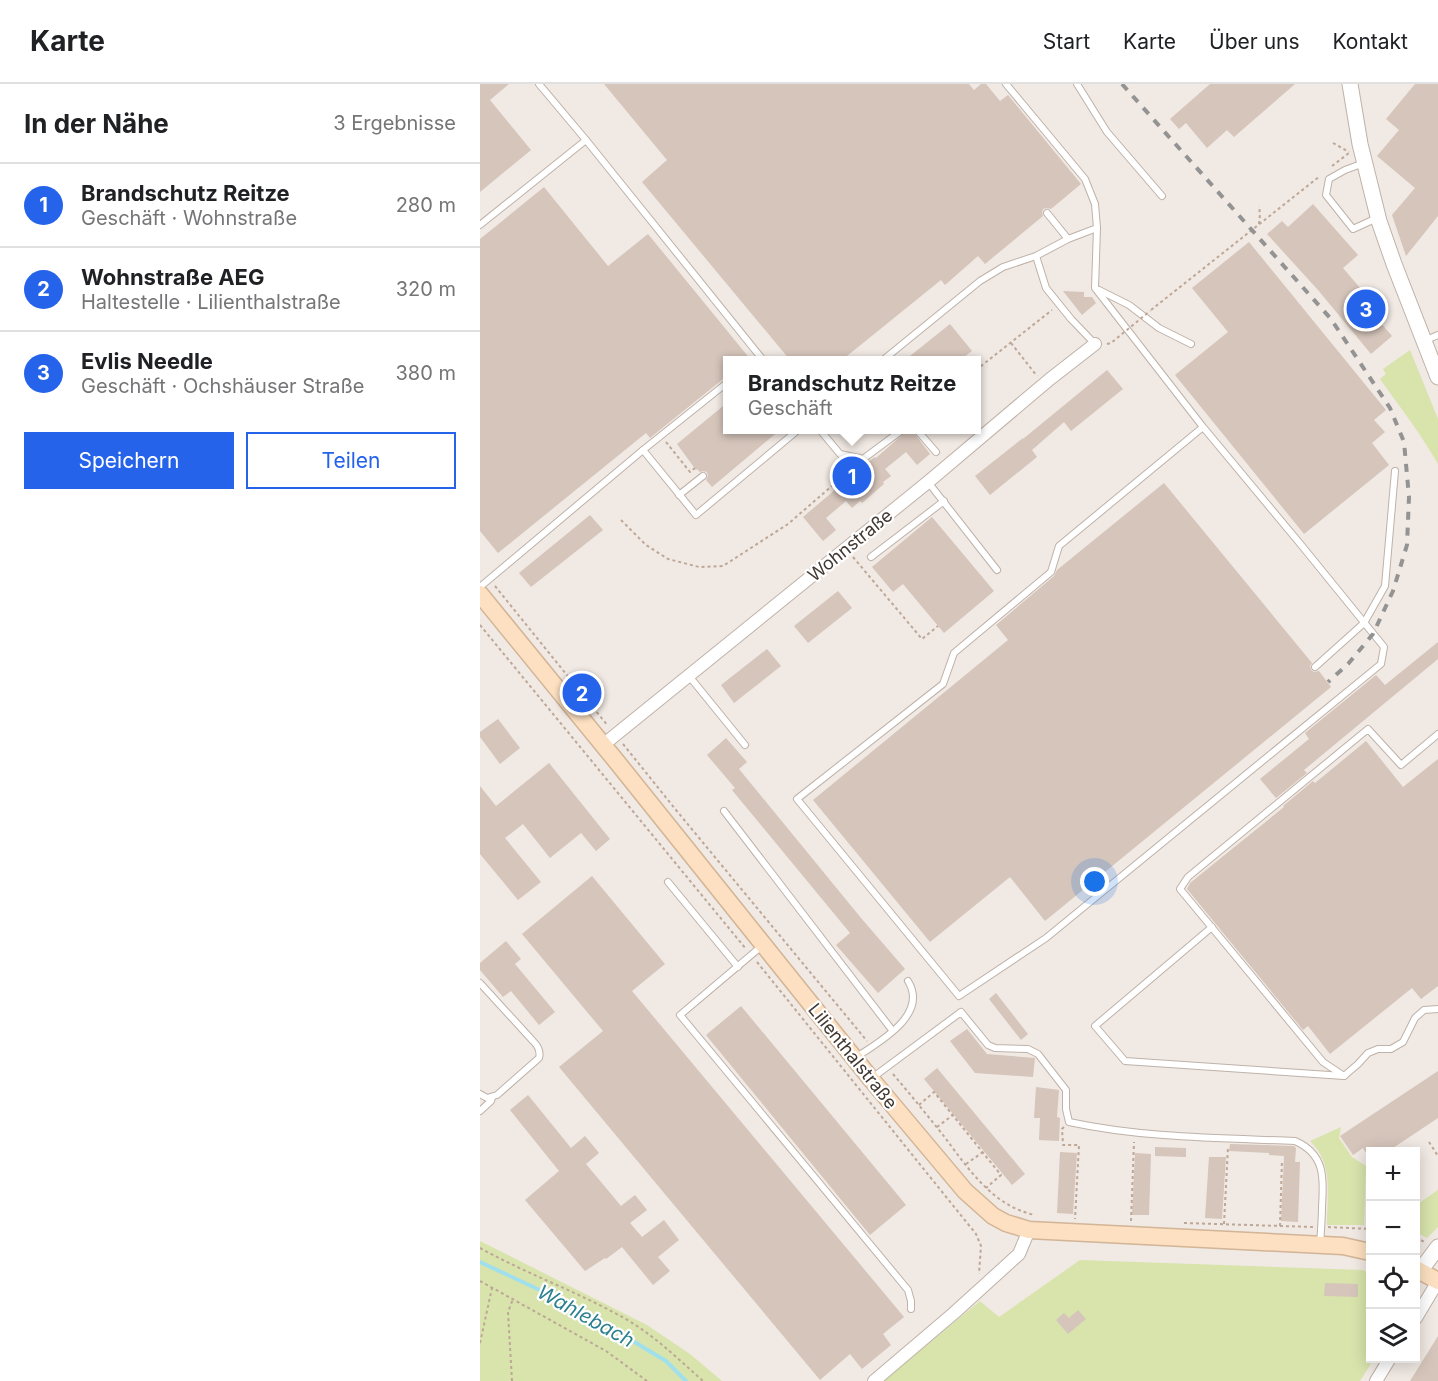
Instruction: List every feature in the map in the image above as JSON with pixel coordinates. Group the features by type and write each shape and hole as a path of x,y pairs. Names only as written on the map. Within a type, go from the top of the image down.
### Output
{"main road":[{"name":"Lilienthalstraße","path":"480,593 610,740 764,945 871,1079 965,1191 993,1216 1006,1223 1029,1230 1343,1246 1366,1251"},
{"path":"1420,1271 1438,1281"}],"street":[{"path":"1350,84 1355,148 1365,162 1378,218 1394,264 1431,338 1438,377"},
{"name":"Wohnstraße","path":"610,740 1095,344"},
{"path":"877,1381 1019,1254 1029,1230"},
{"path":"1420,1268 1438,1247"},
{"path":"1420,1311 1438,1281"},
{"path":"1376,1381 1387,1363"}],"lane":[{"path":"539,84 757,356"},
{"path":"1006,84 1085,179 1095,204 1097,228 1095,288 1203,427 1384,647 1381,664 1046,938 959,996 797,799 943,684 954,653 1051,572 1059,546 1203,427"},
{"path":"1077,84 1107,132 1162,196"},
{"path":"480,225 586,140"},
{"path":"1365,162 1329,179 1326,195 1353,229 1378,218"},
{"path":"1047,213 1068,239"},
{"path":"888,356 980,281 1003,267 1036,256 1068,239 1097,228"},
{"path":"1036,256 1046,288 1095,344"},
{"path":"1095,288 1129,305 1159,328 1191,344"},
{"path":"480,593 489,579 723,386"},
{"path":"643,450 696,515 792,434"},
{"path":"824,434 840,454 863,459 896,434"},
{"path":"921,434 936,452"},
{"path":"1315,667 1364,623 1385,586 1395,471"},
{"path":"680,495 703,476"},
{"path":"928,482 997,570"},
{"path":"871,558 944,501"},
{"path":"688,676 745,745"},
{"path":"1344,1076 1323,1062 1180,889 1188,877 1368,729 1401,765 1438,734"},
{"path":"724,811 892,1030"},
{"path":"668,882 738,968"},
{"path":"1212,927 1095,1026 1125,1061 1344,1076 1368,1053 1378,1049 1391,1049 1403,1042 1415,1018 1424,1011 1438,1009"},
{"path":"764,945 680,1015 908,1290 911,1309"},
{"path":"855,1059 903,1021 912,1007 914,993 908,981"},
{"path":"480,983 533,1041 541,1053 539,1058 497,1095 487,1098 480,1094"},
{"path":"871,1079 961,1012 988,1045 995,1048 1028,1049 1038,1054 1066,1090 1069,1122 1099,1129 1134,1133 1295,1141 1306,1146 1316,1158 1322,1171 1320,1245"},
{"path":"480,1111 491,1101 492,1097"}],"path":[{"path":"1334,143 1355,148"},
{"path":"1332,167 1355,148"},
{"path":"1111,343 1323,174"},
{"path":"1259,206 1259,224"},
{"path":"981,366 1059,305"},
{"path":"1011,343 1038,378"},
{"path":"661,436 690,472 695,468"},
{"path":"621,520 646,545 668,559 699,567 723,567 788,524 848,472 840,454"},
{"path":"846,548 922,639 938,626"},
{"path":"489,579 610,740 683,819 871,1047"},
{"path":"888,1067 981,1184 1005,1204 1024,1213 1043,1217"},
{"path":"919,1105 934,1092 953,1115 1001,1175 986,1188"},
{"path":"937,1127 953,1115"},
{"path":"1069,1122 1062,1129 1063,1144 1079,1145 1075,1220"},
{"path":"1131,1221 1134,1133"},
{"path":"1224,1224 1229,1138"},
{"path":"1429,1142 1438,1156"},
{"path":"966,1164 982,1152"},
{"path":"1280,1226 1282,1161"},
{"path":"1177,1223 1366,1229"},
{"path":"480,1248 625,1319 655,1338 703,1381"},
{"path":"480,1281 606,1351 647,1381"},
{"path":"480,1343 492,1288"},
{"path":"512,1381 508,1312 513,1299"}],"green space":[{"path":"1410,350 1438,419 1438,464 1380,379 1386,374 1383,369"},
{"path":"1341,1127 1339,1138 1352,1157 1366,1166 1364,1225 1327,1225 1328,1180 1326,1170 1323,1159 1310,1141"},
{"path":"1438,1190 1438,1227 1427,1238 1420,1234 1420,1202"},
{"path":"480,1241 647,1325 690,1354 722,1381 480,1381"},
{"path":"1080,1260 1362,1270 1366,1272 1366,1363 1371,1363 1360,1381 883,1381 980,1301 999,1317"}],"building":[{"path":"480,84 509,84 490,100 531,150 480,192"},
{"path":"604,84 969,84 974,90 981,84 986,84 1000,101 1008,95 1081,184 1051,209 1043,209 1043,216 985,264 978,256 945,285 941,280 847,356 787,356 642,182 667,160"},
{"path":"1210,84 1295,84 1234,137 1227,130 1207,148 1186,123 1179,129 1170,119"},
{"path":"1415,84 1438,84 1438,216 1406,256 1392,215 1415,188 1377,156 1399,130 1386,119"},
{"path":"544,187 608,266 648,234 748,356 723,356 723,379 650,438 646,433 498,553 480,531 480,239"},
{"path":"1313,204 1358,255 1343,268 1385,317 1380,322 1392,336 1371,354 1318,290 1267,234 1282,221 1288,227"},
{"path":"1249,242 1386,410 1374,420 1385,432 1372,443 1389,465 1304,534 1175,375 1228,332 1192,288"},
{"path":"1063,291 1084,292 1084,297 1092,297 1096,303 1082,315"},
{"path":"950,324 972,351 965,356 910,356"},
{"path":"1107,370 1123,389 1071,431 1064,422 1032,450 1037,457 990,495 975,476"},
{"path":"723,406 723,434 775,434 712,487 706,480 707,472 696,470 677,444"},
{"path":"903,434 915,434 930,454 917,465 906,452 885,469 891,476 862,503 860,501 852,508 846,501 826,518 836,530 823,541 803,517 861,464 876,458"},
{"path":"1164,483 1312,663 1311,670 1319,671 1331,687 1045,921 1010,877 930,942 813,800 1008,640 996,625 1054,576 1057,570"},
{"path":"590,515 603,530 531,587 519,573"},
{"path":"932,517 994,591 944,633 903,584 893,592 872,567"},
{"path":"838,591 852,608 808,643 794,626"},
{"path":"1438,642 1438,659 1304,770 1307,773 1276,798 1260,779 1309,739 1305,733 1376,675 1385,685"},
{"path":"767,649 781,666 734,703 721,685"},
{"path":"498,719 520,748 500,764 480,737 480,732"},
{"path":"726,738 747,762 739,769 905,969 878,993 836,945 850,933 732,790 735,788 707,755"},
{"path":"1366,741 1403,787 1438,759 1438,986 1421,999 1412,988 1330,1054 1308,1026 1303,1030 1187,889 1190,883 1313,781 1315,783"},
{"path":"549,763 610,839 596,851 581,833 550,858 523,824 505,838 541,882 518,900 480,854 480,786 496,806"},
{"path":"592,876 665,964 632,991 904,1317 883,1334 891,1345 862,1369 850,1354 820,1380 559,1067 603,1031 522,934"},
{"path":"506,941 521,959 515,964 555,1012 539,1025 511,991 503,997 480,970 480,963"},
{"path":"996,993 1028,1034 1021,1040 989,999"},
{"path":"741,1006 906,1205 870,1235 706,1035"},
{"path":"967,1029 987,1054 1035,1058 1033,1077 975,1073 950,1041"},
{"path":"937,1068 1025,1174 1012,1185 924,1079"},
{"path":"1438,1071 1438,1118 1394,1147 1366,1147 1366,1152 1363,1148 1353,1155 1340,1136"},
{"path":"1036,1087 1059,1090 1057,1117 1060,1118 1059,1141 1039,1140 1040,1118 1034,1118"},
{"path":"528,1095 571,1148 585,1136 599,1153 586,1164 621,1206 635,1195 647,1210 630,1223 642,1237 664,1220 679,1240 658,1257 670,1271 653,1285 622,1247 585,1271 525,1200 559,1171 510,1110"},
{"path":"1230,1144 1294,1146 1296,1148 1295,1162 1300,1162 1298,1222 1281,1221 1284,1156 1229,1151"},
{"path":"1155,1147 1186,1148 1186,1157 1155,1156"},
{"path":"1060,1152 1077,1153 1073,1214 1057,1213"},
{"path":"1135,1153 1151,1154 1149,1215 1132,1215"},
{"path":"1209,1157 1226,1157 1222,1219 1205,1218"},
{"path":"1325,1283 1358,1284 1358,1297 1324,1296"},
{"path":"1078,1310 1086,1319 1068,1334 1056,1320 1064,1313 1069,1318"},
{"path":"1438,1336 1438,1381 1410,1381"}],"waterway":[{"name":"Wahlebach","path":"480,1262 578,1308 666,1361 686,1381"}],"railway":[{"path":"1122,84 1331,319 1390,408 1404,442 1409,497 1407,545 1393,591 1373,634 1348,664 1328,682"}],"place":[{"name":"Evlis Needle","path":"1366,309"},
{"name":"Brandschutz Reitze","path":"852,476"},
{"name":"Wohnstraße AEG","path":"582,693"}]}
